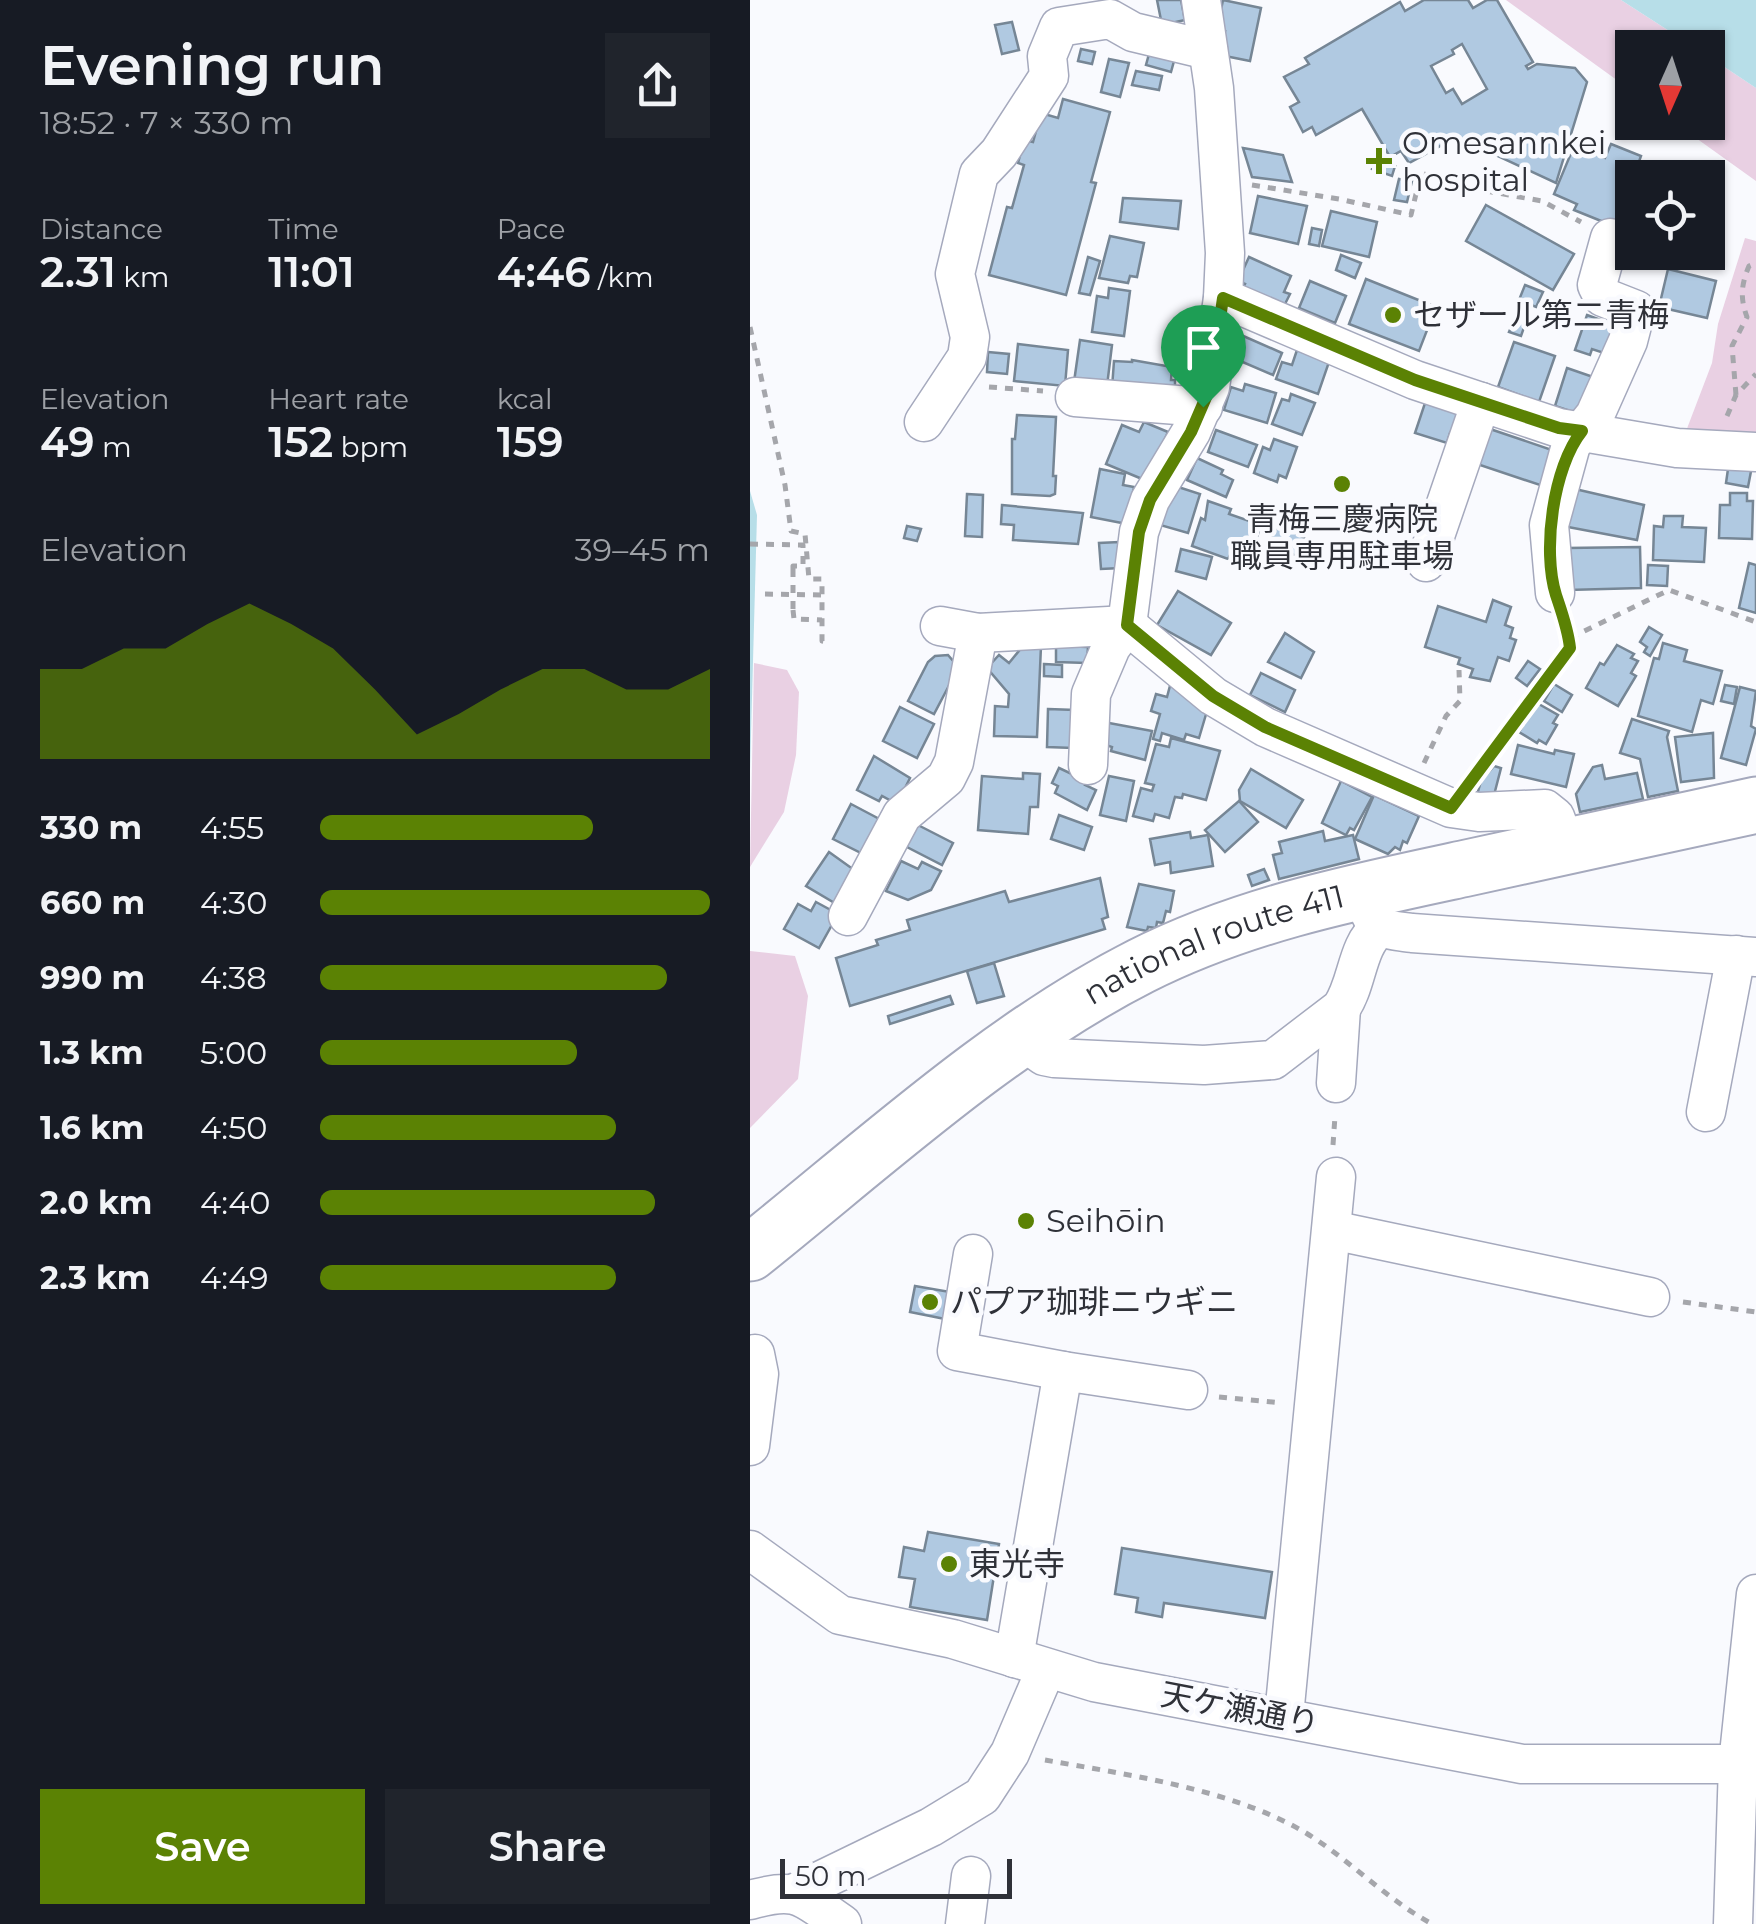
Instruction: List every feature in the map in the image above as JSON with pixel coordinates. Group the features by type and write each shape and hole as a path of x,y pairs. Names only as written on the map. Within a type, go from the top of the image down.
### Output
{"highway":[{"name":"national route 411","path":"750,1253 1020,1039 1141,966 1198,940 1265,916 1371,909 1566,846 1756,805"}],"street":[{"path":"1088,764 1092,694 1111,647 1127,625 1139,532 1150,500 1210,388 1225,253 1212,68 1202,0"},
{"path":"924,422 967,357 970,337 955,274 979,174 999,154 1049,76 1047,56 1059,27 1110,18 1133,32 1208,50"},
{"path":"1555,593 1549,525 1571,445 1595,415 1628,341 1636,310 1604,298 1597,285 1610,238"},
{"path":"1223,298 1415,380 1559,428 1677,448 1756,452"},
{"path":"1074,397 1203,407"},
{"path":"1426,562 1481,402"},
{"path":"940,626 978,633 1127,625 1213,696 1265,727 1451,808 1479,812 1545,809 1555,817 1566,846"},
{"path":"864,904 902,815 946,778 954,762 978,633"},
{"path":"1020,1039 1044,1056 1054,1058 1204,1064 1274,1060 1341,1008 1349,996 1370,935 1371,909 1412,933 1746,956 1706,1112"},
{"path":"1336,1083 1341,1008"},
{"path":"1284,1716 1336,1177"},
{"path":"1332,1230 1650,1298"},
{"path":"973,1254 957,1351 1188,1390"},
{"path":"750,1446 760,1374 756,1354"},
{"path":"750,1900 778,1892 795,1893 964,1809 982,1796 1010,1754 1030,1664 1063,1371"},
{"name":"天ケ瀬通り","path":"750,1550 840,1615 952,1639 1094,1682 1522,1764 1747,1766"},
{"path":"1733,1924 1756,1594"},
{"path":"965,1924 972,1876"},
{"path":"795,1893 842,1924"}],"path":[{"path":"1221,182 1339,199 1411,215 1421,174 1459,186 1542,201 1610,238"},
{"path":"1756,263 1749,266 1743,281 1741,299 1748,317 1732,346 1736,396 1756,374"},
{"path":"750,327 786,485 791,530 805,534 809,578 822,579 822,642 828,642"},
{"path":"950,384 1066,392 1074,397"},
{"path":"750,544 803,545 803,566 793,566 794,619 822,620"},
{"path":"1570,638 1669,590 1756,622"},
{"path":"1451,808 1570,648 1555,593"},
{"path":"764,594 822,595"},
{"path":"1409,792 1446,716 1460,701 1459,670"},
{"path":"1650,1298 1756,1312"},
{"path":"1188,1390 1200,1395 1315,1407"},
{"path":"1010,1754 1171,1785 1254,1810 1305,1832 1432,1924"}],"shaded area":[{"path":"1506,0 1621,0 1668,30 1615,30 1615,79"},
{"path":"1725,67 1756,88 1756,181 1699,140 1725,140"},
{"path":"1745,238 1756,241 1756,443 1683,439 1712,363 1718,324"},
{"path":"754,663 787,670 799,692 796,755 784,812 750,867"},
{"path":"750,951 795,956 808,996 798,1079 750,1128"}],"water":[{"path":"1621,0 1756,0 1756,88 1725,67 1725,30 1668,30"},
{"path":"750,491 757,515 750,771"}],"building":[{"path":"1157,0 1181,0 1185,20 1162,25"},
{"path":"1223,0 1261,8 1250,61 1220,55 1225,31 1217,29"},
{"path":"1424,0 1468,0 1473,8 1487,0 1497,0 1533,62 1526,66 1528,69 1537,64 1575,68 1587,82 1556,183 1457,137 1409,163 1401,151 1390,157 1362,109 1316,135 1312,127 1303,132 1290,107 1299,102 1284,77 1309,64 1305,58 1400,2 1405,11","holes":["1462,44 1487,89 1462,104 1453,89 1446,93 1431,66 1454,54 1452,50"]},
{"path":"1012,22 1019,50 1002,54 995,25"},
{"path":"1081,49 1095,52 1092,64 1078,61"},
{"path":"1149,54 1174,61 1171,72 1146,65"},
{"path":"1109,59 1129,63 1120,97 1101,92"},
{"path":"1136,71 1162,76 1159,90 1132,85"},
{"path":"1063,99 1110,112 1066,295 989,275 1007,207 1012,208 1024,165 1018,163 1024,140 1033,142 1041,113 1058,118"},
{"path":"1611,144 1641,156 1640,160 1615,160 1615,227 1574,210 1577,204 1554,194 1574,146 1605,158"},
{"path":"1243,148 1283,155 1292,182 1252,177"},
{"path":"1375,159 1395,166 1392,176 1372,169"},
{"path":"1399,179 1412,181 1407,202 1394,200"},
{"path":"1258,196 1307,206 1298,244 1250,233"},
{"path":"1123,198 1181,201 1178,229 1120,222"},
{"path":"1486,205 1574,254 1553,290 1466,241"},
{"path":"1331,211 1377,222 1369,257 1322,246"},
{"path":"1312,228 1322,230 1319,246 1309,244"},
{"path":"1110,236 1144,243 1137,277 1130,276 1128,283 1099,278"},
{"path":"1341,255 1361,263 1355,278 1336,270"},
{"path":"1088,257 1100,261 1090,295 1079,293"},
{"path":"1249,257 1291,276 1284,292 1290,294 1282,310 1241,292 1245,284 1238,281"},
{"path":"1668,270 1716,281 1707,318 1659,307"},
{"name":"セザール第二青梅","path":"1366,279 1436,307 1419,351 1349,324"},
{"path":"1310,281 1346,296 1335,323 1299,308"},
{"path":"1525,285 1543,292 1536,307 1519,300"},
{"path":"1109,288 1130,291 1124,336 1092,332 1097,296 1108,298"},
{"path":"1516,315 1527,319 1521,336 1509,332"},
{"path":"1587,315 1620,327 1610,355 1592,349 1590,355 1575,350"},
{"path":"1241,335 1282,353 1273,375 1231,357"},
{"path":"1080,340 1112,345 1107,386 1074,382"},
{"path":"1514,342 1555,356 1539,402 1498,387"},
{"path":"1018,344 1068,350 1065,386 1014,381"},
{"path":"1297,350 1329,362 1318,394 1276,379 1282,362 1292,365"},
{"path":"988,352 1009,354 1007,374 987,372"},
{"path":"1114,361 1172,367 1175,392 1112,388"},
{"path":"1567,368 1596,378 1576,413 1555,406"},
{"path":"1245,384 1276,393 1267,423 1224,410 1231,387 1243,391"},
{"path":"1291,394 1315,403 1302,435 1272,424 1282,399 1289,401"},
{"path":"1426,400 1464,413 1457,435 1450,433 1447,443 1415,433"},
{"path":"1017,415 1056,417 1055,494 1012,494 1012,439"},
{"path":"1144,422 1168,432 1147,481 1106,464 1122,425 1139,432"},
{"path":"1490,429 1552,450 1543,486 1477,464"},
{"path":"1216,430 1257,445 1248,467 1208,452"},
{"path":"1274,439 1297,447 1286,478 1279,475 1277,482 1254,473 1263,447 1270,450"},
{"path":"1197,458 1223,470 1221,474 1233,480 1226,497 1187,480"},
{"path":"1729,462 1752,466 1748,487 1726,483"},
{"path":"1100,469 1125,474 1123,485 1134,487 1127,524 1091,517"},
{"path":"1172,485 1200,494 1188,533 1160,525"},
{"path":"1575,489 1644,505 1637,540 1568,527"},
{"path":"1730,493 1747,493 1747,501 1753,501 1752,539 1719,538 1720,505 1730,505"},
{"path":"967,494 983,495 982,537 965,536"},
{"path":"1208,501 1231,509 1229,514 1261,525 1249,561 1230,555 1228,559 1192,546 1201,518 1205,520"},
{"path":"1002,505 1083,513 1078,544 1013,540 1014,525 1001,524"},
{"path":"1664,516 1683,516 1682,527 1706,528 1704,562 1653,560 1654,526 1663,527"},
{"path":"1279,524 1306,539 1296,556 1269,540"},
{"path":"907,526 921,529 917,541 904,538"},
{"path":"1119,542 1121,568 1101,569 1099,543"},
{"path":"1640,547 1641,588 1568,590 1567,548"},
{"path":"1181,549 1212,557 1206,579 1176,571"},
{"path":"1749,563 1756,565 1756,613 1739,608"},
{"path":"1648,565 1668,566 1667,586 1647,585"},
{"path":"1178,591 1231,623 1211,655 1157,625"},
{"path":"1493,600 1511,607 1505,625 1513,628 1510,638 1516,640 1509,661 1498,657 1490,681 1470,677 1473,669 1458,664 1460,658 1425,647 1438,606 1486,622"},
{"path":"1649,627 1662,635 1650,656 1640,642"},
{"path":"1285,633 1314,652 1301,678 1268,662"},
{"path":"1663,643 1687,650 1684,661 1722,671 1713,704 1701,700 1692,732 1638,716 1654,658 1659,659"},
{"path":"1617,645 1634,654 1631,658 1638,661 1631,673 1636,676 1618,706 1586,688 1600,663 1604,665"},
{"path":"1023,646 1041,646 1037,737 994,736 995,706 1008,707 1009,694 987,668 999,655 1009,663"},
{"path":"1056,646 1088,647 1087,663 1056,662"},
{"path":"948,655 954,662 954,676 934,714 908,701 928,662 935,656"},
{"path":"1528,661 1540,669 1527,686 1516,678"},
{"path":"1044,664 1062,665 1062,677 1044,676"},
{"path":"1261,673 1295,690 1285,712 1250,695"},
{"path":"1171,682 1207,711 1199,738 1186,734 1184,740 1162,733 1160,741 1153,739 1160,714 1151,711 1156,694 1167,697"},
{"path":"1554,684 1572,695 1562,712 1544,701"},
{"path":"1725,685 1737,687 1734,704 1721,701"},
{"path":"1740,687 1756,691 1751,726 1756,729 1746,765 1721,758"},
{"path":"1537,703 1558,715 1546,744 1519,732"},
{"path":"900,707 934,724 917,758 883,741"},
{"path":"1048,709 1075,710 1073,748 1047,747"},
{"path":"1632,719 1669,731 1678,791 1648,797 1640,759 1620,753"},
{"path":"1109,723 1152,731 1145,760 1111,751 1112,747 1103,744"},
{"path":"1713,733 1714,778 1681,782 1675,737"},
{"path":"1171,738 1220,751 1206,800 1183,794 1182,798 1175,797 1169,818 1155,814 1153,821 1133,816 1141,788 1152,791 1154,785 1145,783 1156,744 1169,747"},
{"path":"1518,745 1554,754 1555,750 1574,754 1566,787 1511,774"},
{"path":"874,756 910,778 897,804 882,796 879,801 857,790"},
{"path":"1602,765 1605,779 1637,773 1643,799 1580,812 1576,794 1593,767"},
{"path":"1494,766 1501,768 1493,799 1477,795 1481,781"},
{"path":"1059,768 1087,781 1085,785 1096,790 1087,810 1055,793 1058,786 1052,783"},
{"path":"1251,769 1303,800 1286,828 1240,801 1239,790"},
{"path":"1023,773 1040,774 1038,807 1030,807 1028,834 978,830 982,776 1023,779"},
{"path":"1109,776 1134,781 1126,821 1100,815"},
{"path":"1341,781 1372,797 1354,830 1350,828 1346,835 1322,823"},
{"path":"1374,795 1419,816 1400,850 1395,847 1388,854 1355,839"},
{"path":"1239,801 1258,822 1225,852 1205,830"},
{"path":"851,804 885,822 867,856 833,839"},
{"path":"1059,815 1092,827 1084,850 1051,839"},
{"path":"914,823 953,843 942,865 903,845"},
{"path":"1323,831 1325,841 1353,835 1359,859 1279,879 1273,855 1282,853 1279,842"},
{"path":"1190,832 1191,838 1208,835 1213,866 1171,873 1170,862 1155,865 1150,839"},
{"path":"829,852 857,872 838,905 806,886"},
{"path":"901,861 918,869 922,862 941,871 931,890 908,900 886,891"},
{"path":"1264,869 1269,880 1252,886 1248,875"},
{"path":"1100,878 1108,917 1102,919 1105,929 850,1006 836,958 910,930 907,920 1005,891 1009,902"},
{"path":"1139,884 1174,891 1170,912 1166,911 1163,923 1157,922 1156,928 1148,927 1147,931 1127,927"},
{"path":"816,902 838,914 819,948 784,929 798,904 811,911"},
{"path":"994,963 1004,996 977,1003 967,971"},
{"path":"950,996 953,1004 890,1024 888,1016"},
{"name":"パプア珈琲ニウギニ","path":"915,1286 950,1292 945,1319 910,1312"},
{"name":"東光寺","path":"928,1532 999,1544 987,1620 910,1607 915,1579 899,1577 904,1547 924,1551"},
{"path":"1122,1548 1272,1572 1265,1618 1164,1603 1162,1617 1136,1612 1138,1598 1115,1594"}],"place":[{"name":"Omesannkei hospital","path":"1379,161"},
{"name":"セザール第二青梅","path":"1393,315"},
{"name":"青梅三慶病院 職員専用駐車場","path":"1342,484"},
{"name":"Seihōin","path":"1026,1221"},
{"name":"パプア珈琲ニウギニ","path":"930,1302"},
{"name":"東光寺","path":"949,1564"}],"route":[{"path":"1223,298 1415,380 1559,428 1582,431 1571,445 1549,525 1555,593 1570,648 1451,808 1265,727 1213,696 1127,625 1139,532 1150,500 1203,407 1210,388 1223,298"}]}
